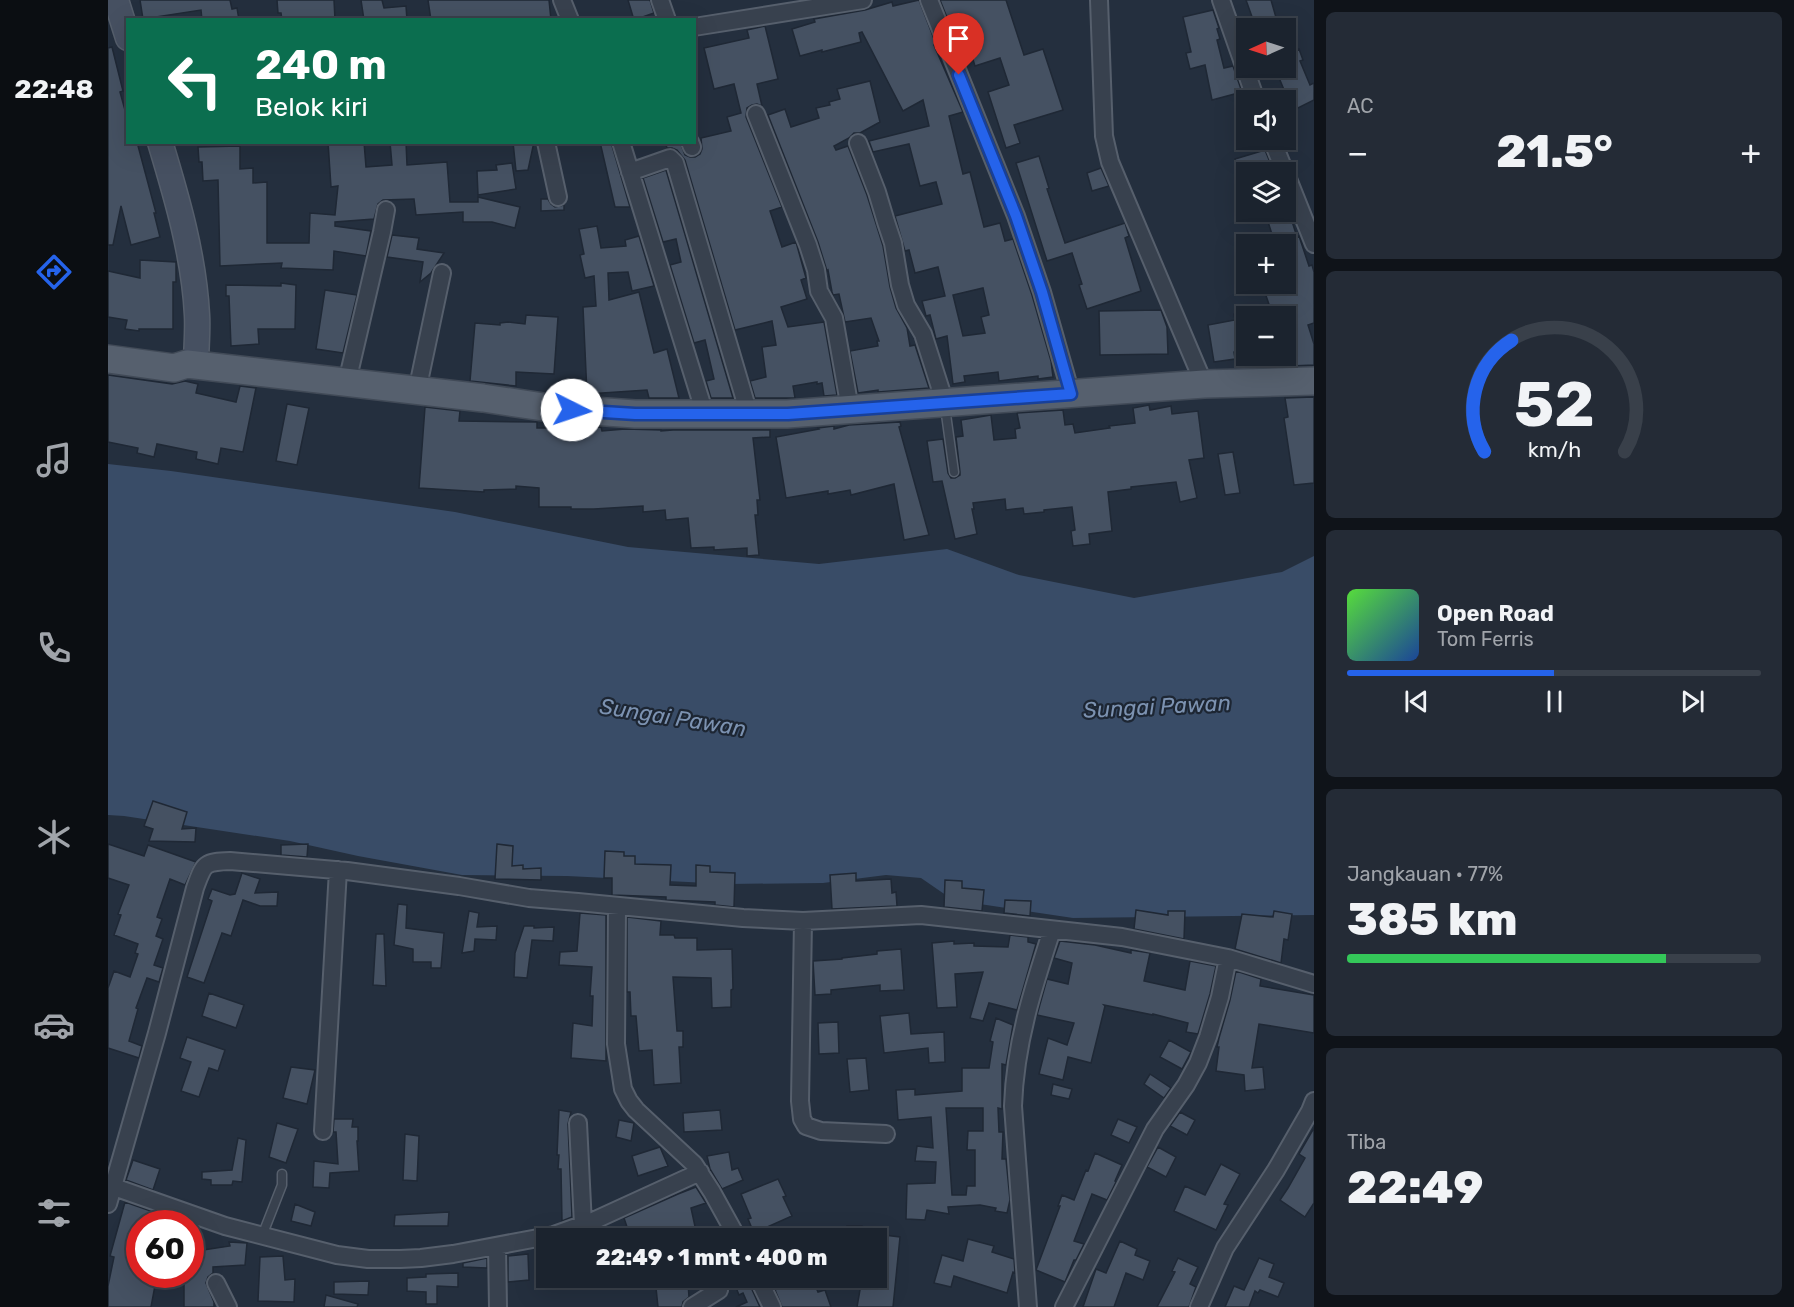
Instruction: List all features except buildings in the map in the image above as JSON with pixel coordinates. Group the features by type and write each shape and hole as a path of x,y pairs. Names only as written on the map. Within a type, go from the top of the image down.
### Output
{"main road":[{"path":"108,346 183,364"},
{"path":"108,359 183,364 347,382 550,408 635,414 788,414 1204,384 1314,381"}],"street":[{"path":"116,0 126,32"},
{"path":"562,0 569,18"},
{"path":"660,0 666,18"},
{"path":"696,27 863,0"},
{"path":"929,0 1016,216 1042,292 1071,394"},
{"path":"1099,0 1102,121 1106,149 1204,384"},
{"path":"1221,0 1252,90"},
{"path":"756,114 808,245 816,270 819,291 834,318 850,409"},
{"path":"858,143 893,243 906,305 923,334 945,403"},
{"path":"161,144 189,250 197,316 183,364"},
{"path":"546,144 558,197"},
{"path":"622,144 705,414"},
{"path":"630,172 669,158 675,163 749,414"},
{"path":"1296,200 1314,244"},
{"path":"347,382 386,210"},
{"path":"417,391 442,273"},
{"path":"108,1203 157,1033 195,888 201,870 206,864 213,862 230,861 338,870 522,897 743,918 802,921 921,915 1122,937 1228,958 1314,984"},
{"path":"323,1131 338,870"},
{"path":"617,906 616,1044 623,1089 636,1110 688,1157 700,1172 732,1228"},
{"path":"802,921 800,1101 802,1119 806,1126 821,1131 886,1134"},
{"path":"1028,1307 1013,1106 1014,1079 1020,1036 1030,995 1052,930"},
{"path":"1064,1307 1155,1129 1186,1085 1198,1063 1220,997 1228,958"},
{"path":"1199,1307 1225,1248 1276,1170 1314,1101"},
{"path":"578,1123 584,1225"},
{"path":"114,1187 225,1226 337,1256 368,1259 421,1258 554,1235 584,1225 700,1172"},
{"path":"497,1246 498,1307"},
{"path":"216,1283 228,1307"},
{"path":"763,1288 772,1307"},
{"path":"692,1307 719,1290"}],"lane":[{"path":"945,403 954,471"},
{"path":"262,1236 282,1185 282,1174"}],"water":[{"name":"Sungai Pawan","path":"108,464 455,512 628,547 819,564 947,549 1019,575 1134,598 1282,572 1314,556 1314,915 1073,918 953,900 921,878 886,875 823,883 728,884 567,876 462,875 290,841 108,815"}],"route":[{"path":"572,410 635,414 788,414 1071,394 1042,292 1016,216 959,75"}]}
